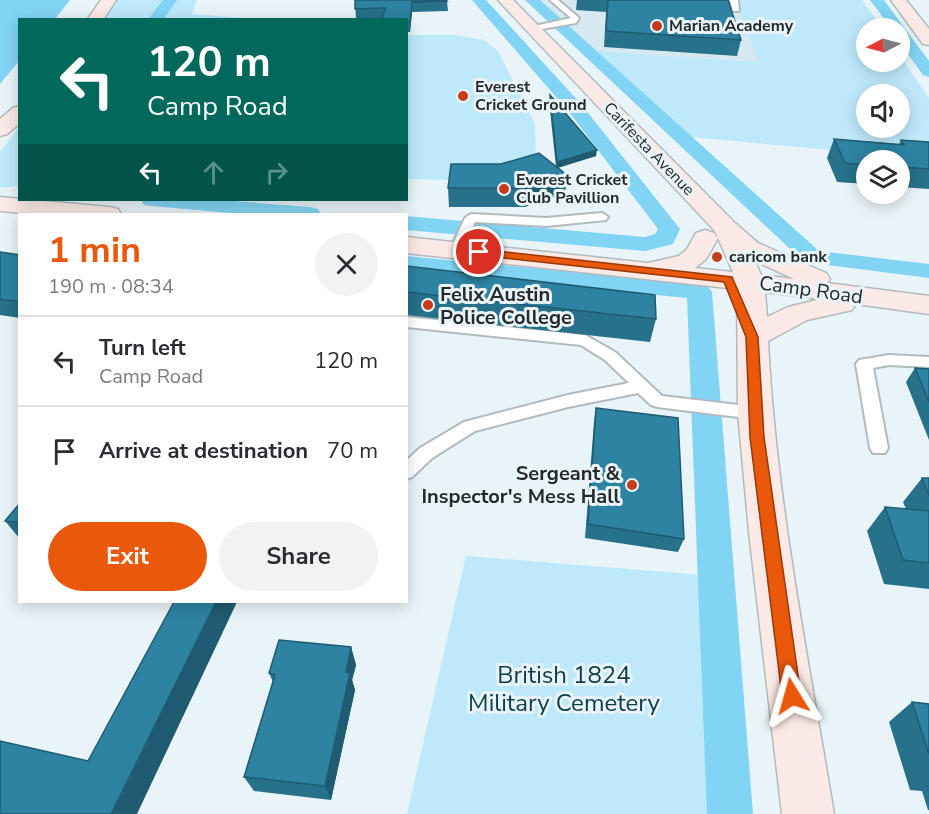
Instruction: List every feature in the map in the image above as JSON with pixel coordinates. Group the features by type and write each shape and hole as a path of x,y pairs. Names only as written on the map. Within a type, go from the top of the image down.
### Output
{"main road":[{"path":"96,18 108,0"},
{"name":"Carifesta Avenue","path":"490,0 616,136 716,233"},
{"name":"Carifesta Avenue","path":"506,0 539,29 716,233 740,281"},
{"path":"898,0 929,40"},
{"path":"0,130 18,114"},
{"path":"0,204 98,213"},
{"path":"636,269 684,263 699,253 716,233 826,283 889,301"},
{"name":"Camp Road","path":"408,245 458,245 929,305"},
{"path":"740,281 752,337 743,412 768,532 808,814"},
{"path":"752,337 798,313 839,304 889,301"}],"lane":[{"path":"539,29 563,25 575,18 554,0"},
{"path":"458,245 466,222 471,218 546,222 602,217"},
{"path":"408,322 585,340 610,356 657,401 743,412"},
{"path":"879,448 864,364 889,360 929,362"},
{"path":"408,470 426,453 471,426 568,401 643,386"}],"shaded area":[{"name":"Marian Academy","path":"539,0 736,0 758,62 597,51"}],"green space":[{"path":"117,0 197,0 192,14 243,18 104,18"},
{"path":"736,0 862,0 875,18 856,18 856,72 910,70 929,98 929,159 910,157 910,150 856,150 856,152 690,137 597,51 758,62"},
{"name":"Everest Cricket Ground","path":"408,35 456,35 484,40 498,51 535,124 536,168 498,181 408,179"},
{"path":"18,128 18,186 0,188 0,152"},
{"name":"British 1824 Military Cemetery","path":"466,556 703,575 711,814 407,814"}],"water":[{"path":"0,0 70,0 56,18 18,18 18,62 0,84"}],"building":[{"path":"355,0 447,1 412,2 410,22 408,18 382,18 385,8 355,9"},
{"path":"608,0 728,0 741,40 606,31"},
{"path":"550,95 597,150 557,162"},
{"path":"834,139 904,145 901,140 929,142 929,169 910,168 910,150 856,150 856,164 845,163"},
{"path":"539,153 567,175 525,188 448,188 451,164 501,164"},
{"path":"0,252 18,255 18,302 0,299"},
{"path":"408,266 655,295 656,319 408,292"},
{"path":"915,368 929,369 929,402"},
{"name":"Sergeant & Inspector's Mess Hall","path":"596,408 678,418 684,539 588,524"},
{"path":"922,478 929,478 929,496"},
{"path":"18,505 18,523 5,521"},
{"path":"885,507 929,511 929,563 903,560"},
{"path":"173,603 216,603 111,814 0,814 0,741 88,761"},
{"path":"279,640 351,647 346,672 350,673 325,786 244,777 275,675 269,673"},
{"path":"912,702 929,704 929,754"}],"waterway":[{"path":"156,18 170,0"},
{"path":"408,223 645,244 665,239 669,229 575,108 479,0"},
{"path":"532,0 812,257 929,271"},
{"path":"877,0 890,18"},
{"path":"910,46 929,72"},
{"path":"163,201 299,213"},
{"path":"408,263 699,292 730,814"}],"place":[{"name":"Marian Academy","path":"657,26"},
{"name":"Everest Cricket Ground","path":"463,96"},
{"name":"Everest Cricket Club Pavillion","path":"504,189"},
{"name":"caricom bank","path":"717,257"},
{"name":"Felix Austin Police College","path":"428,305"},
{"name":"Sergeant & Inspector's Mess Hall","path":"632,485"}],"route":[{"path":"479,252 728,279 752,337 757,437 768,532 792,696"}]}
